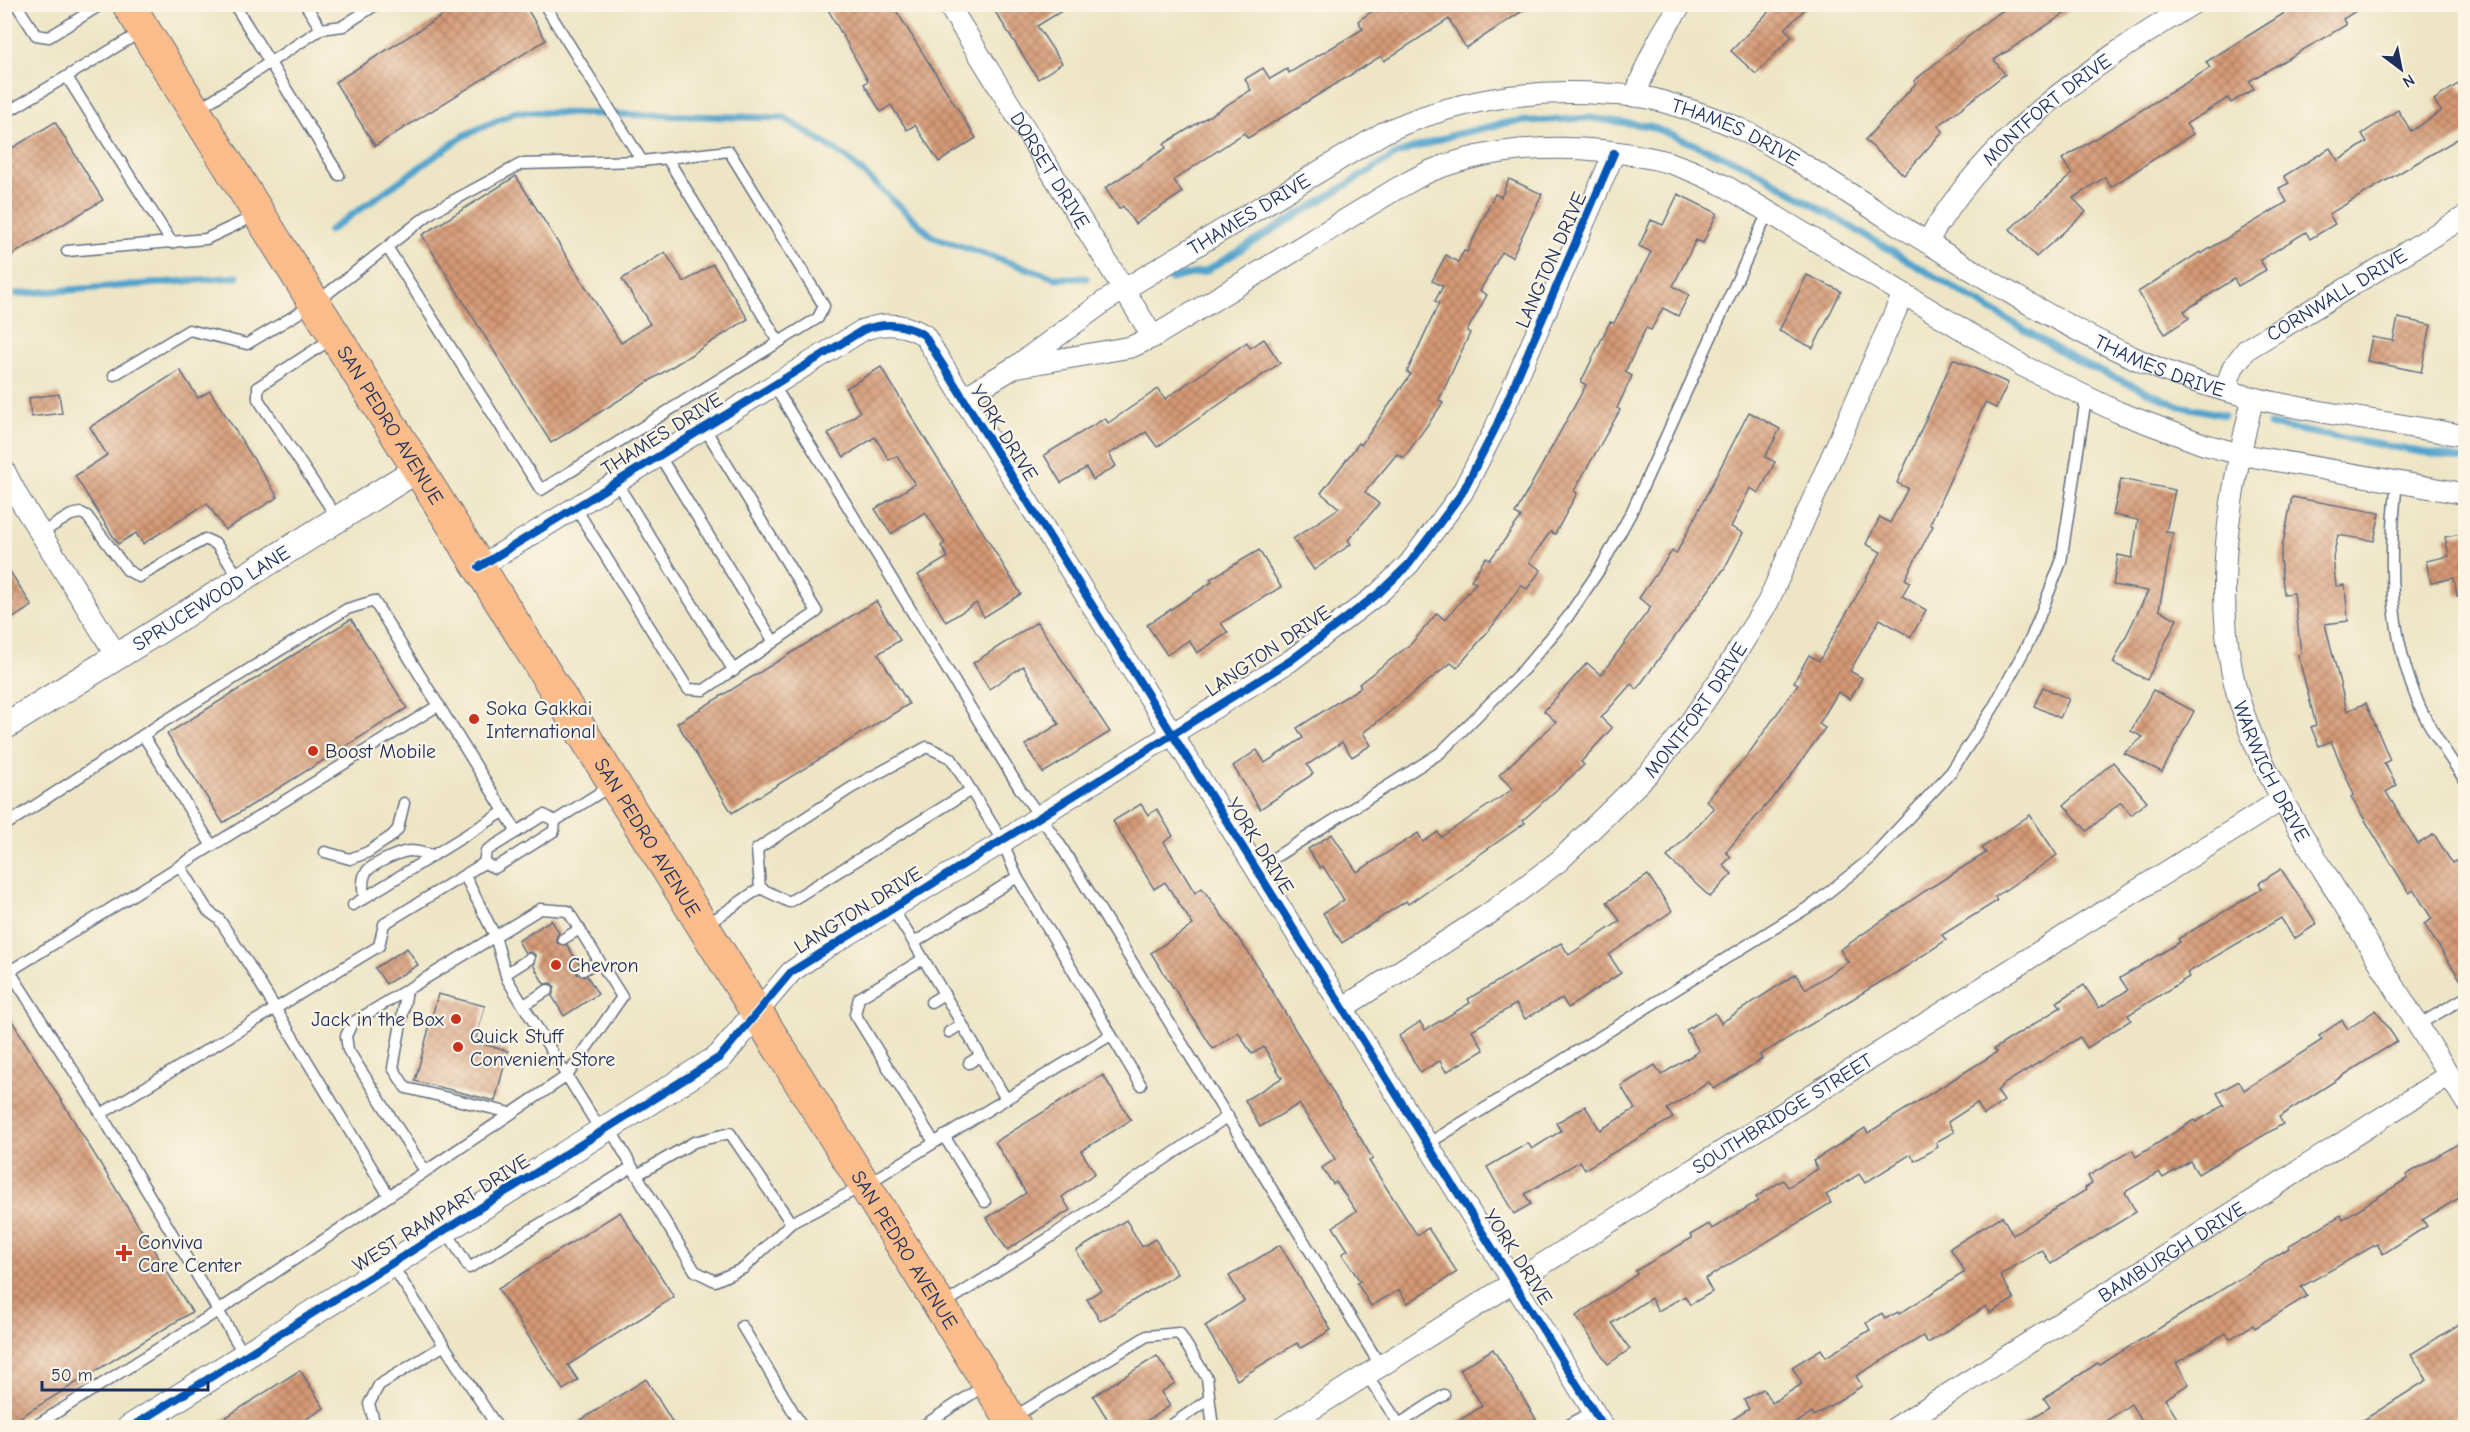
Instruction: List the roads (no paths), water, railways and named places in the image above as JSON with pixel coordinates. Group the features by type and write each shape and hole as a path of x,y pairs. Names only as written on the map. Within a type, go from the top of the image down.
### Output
{"main road":[{"name":"SAN PEDRO AVENUE","path":"136,17 1013,1423"}],"street":[{"name":"DORSET DRIVE","path":"948,4 1153,337"},
{"path":"1635,96 1646,64 1668,22 1682,4"},
{"name":"MONTFORT DRIVE","path":"1927,242 1941,218 1972,177 2016,129 2064,88 2192,4"},
{"name":"THAMES DRIVE","path":"963,398 1016,367 1105,301 1328,165 1399,126 1442,111 1520,95 1588,93 1656,99 1739,129 1803,165 2042,311 2131,357 2253,398 2466,436"},
{"name":"THAMES DRIVE","path":"1016,367 1131,347 1153,337 1396,189 1433,170 1522,150 1589,150 1650,158 1693,171 1768,212 2023,366 2086,398 2164,430 2239,454 2466,494"},
{"name":"LANGTON DRIVE","path":"758,1011 790,972 1003,842 1041,815 1290,661 1379,593 1409,564 1462,493 1495,429 1614,153"},
{"name":"CORNWALL DRIVE","path":"2225,390 2233,367 2247,349 2466,216"},
{"name":"MONTFORT DRIVE","path":"1341,1009 1490,914 1559,861 1650,772 1686,728 1722,676 1768,602 1904,294"},
{"name":"YORK DRIVE","path":"863,330 877,325 903,324 924,335 1341,1009 1599,1419"},
{"name":"THAMES DRIVE","path":"479,567 863,330"},
{"name":"WARWICH DRIVE","path":"2253,398 2239,454 2226,538 2225,613 2232,672 2245,715 2281,800 2466,1102"},
{"name":"SPRUCEWOOD LANE","path":"4,727 418,469"},
{"path":"4,470 117,656"},
{"name":"SOUTHBRIDGE STREET","path":"1288,1426 1514,1281 2281,800"},
{"name":"WEST RAMPART DRIVE","path":"130,1428 164,1419 245,1356 720,1057 758,1011"},
{"name":"BAMBURGH DRIVE","path":"1895,1428 2449,1075"}],"lane":[{"path":"16,4 36,35 49,37 102,4"},
{"path":"234,4 339,175"},
{"path":"305,4 321,29"},
{"path":"194,112 321,29 343,26 377,4"},
{"path":"544,4 642,161"},
{"path":"4,114 67,77 136,17"},
{"path":"67,77 172,243"},
{"path":"114,375 189,330 247,344 314,304 432,212 521,164 642,161 729,151 824,306 818,318 541,490 387,248"},
{"path":"667,158 778,342"},
{"path":"1255,870 1440,753 1524,669 1567,618 1600,569 1631,513 1768,212"},
{"path":"67,251 206,239 258,215"},
{"path":"335,337 258,387 258,399 338,519"},
{"path":"773,384 1020,789 1041,815 1228,1116 1373,1370 1396,1426 1444,1395"},
{"path":"1426,1145 1815,903 1870,859 1951,772 1993,708 2031,638 2061,562 2086,398"},
{"path":"575,507 688,689 705,690 817,612 704,427"},
{"path":"659,455 774,642"},
{"path":"616,482 734,671"},
{"path":"2397,482 2391,553 2392,595 2402,652 2421,708 2466,782"},
{"path":"41,533 71,515 81,513 87,516 127,570 139,577 205,539 216,544 240,579"},
{"path":"4,826 143,735 347,609 374,601 517,832"},
{"path":"245,1356 100,1114 7,967 180,866 438,705"},
{"path":"143,735 212,846"},
{"path":"760,888 757,849 851,788 927,747 951,758 1003,842 1017,877 1141,1085"},
{"path":"555,821 615,783"},
{"path":"760,888 789,902 971,790"},
{"path":"325,852 350,859 368,852 398,829 404,803"},
{"path":"353,905 504,811"},
{"path":"100,1114 379,946 384,924 484,863 486,851 544,815 555,821"},
{"path":"484,863 495,868 554,831 555,821"},
{"path":"364,899 362,887 367,871 400,852 410,850 433,855"},
{"path":"180,866 208,911 219,919 389,1196"},
{"path":"465,876 495,936 507,979 567,1076 635,1171 695,1271 715,1281 744,1268 791,1223 865,1185 1111,1035"},
{"path":"914,943 1017,877"},
{"path":"704,926 760,888"},
{"path":"892,908 1006,1098"},
{"path":"32,1428 218,1311 425,1172 511,1113 567,1076 622,997 568,910 540,909 407,990 362,1014 352,1023 346,1036 348,1050 425,1172"},
{"path":"563,939 580,929"},
{"path":"923,959 860,998 855,1014 874,1037 939,1139 985,1202"},
{"path":"507,973 529,960"},
{"path":"583,970 599,961"},
{"path":"407,990 393,1068 406,1088 511,1113"},
{"path":"524,1005 548,990"},
{"path":"931,1002 944,994"},
{"path":"2418,1026 2466,997"},
{"path":"949,1032 962,1024"},
{"path":"969,1063 980,1056"},
{"path":"941,1306 1049,1238 1228,1116"},
{"path":"446,1229 469,1268 635,1171 694,1142 730,1133 791,1223"},
{"path":"391,1264 498,1428"},
{"path":"742,1326 803,1428"},
{"path":"1013,1423 1147,1336 1179,1333 1207,1378 1213,1428"},
{"path":"376,1428 369,1404 379,1385 443,1346"},
{"path":"920,1428 988,1383"},
{"path":"1167,1428 1209,1399"},
{"path":"1565,1427 1599,1419"},
{"path":"556,1428 571,1428"}],"waterway":[{"path":"329,231 465,135 516,112 785,118 847,158 933,237 1056,278 1086,278"},
{"path":"1170,279 1206,271 1397,154 1453,135 1510,122 1590,118 1649,126 1748,166 2079,362 2180,406 2224,415"},
{"path":"17,294 237,277"},
{"path":"2269,425 2466,460"}],"place":[{"name":"Soka Gakkai International","path":"474,719"},
{"name":"Boost Mobile","path":"313,751"},
{"name":"Chevron","path":"556,965"},
{"name":"Jack in the Box","path":"456,1019"},
{"name":"Quick Stuff Convenient Store","path":"458,1047"},
{"name":"Conviva Care Center","path":"124,1253"}]}
